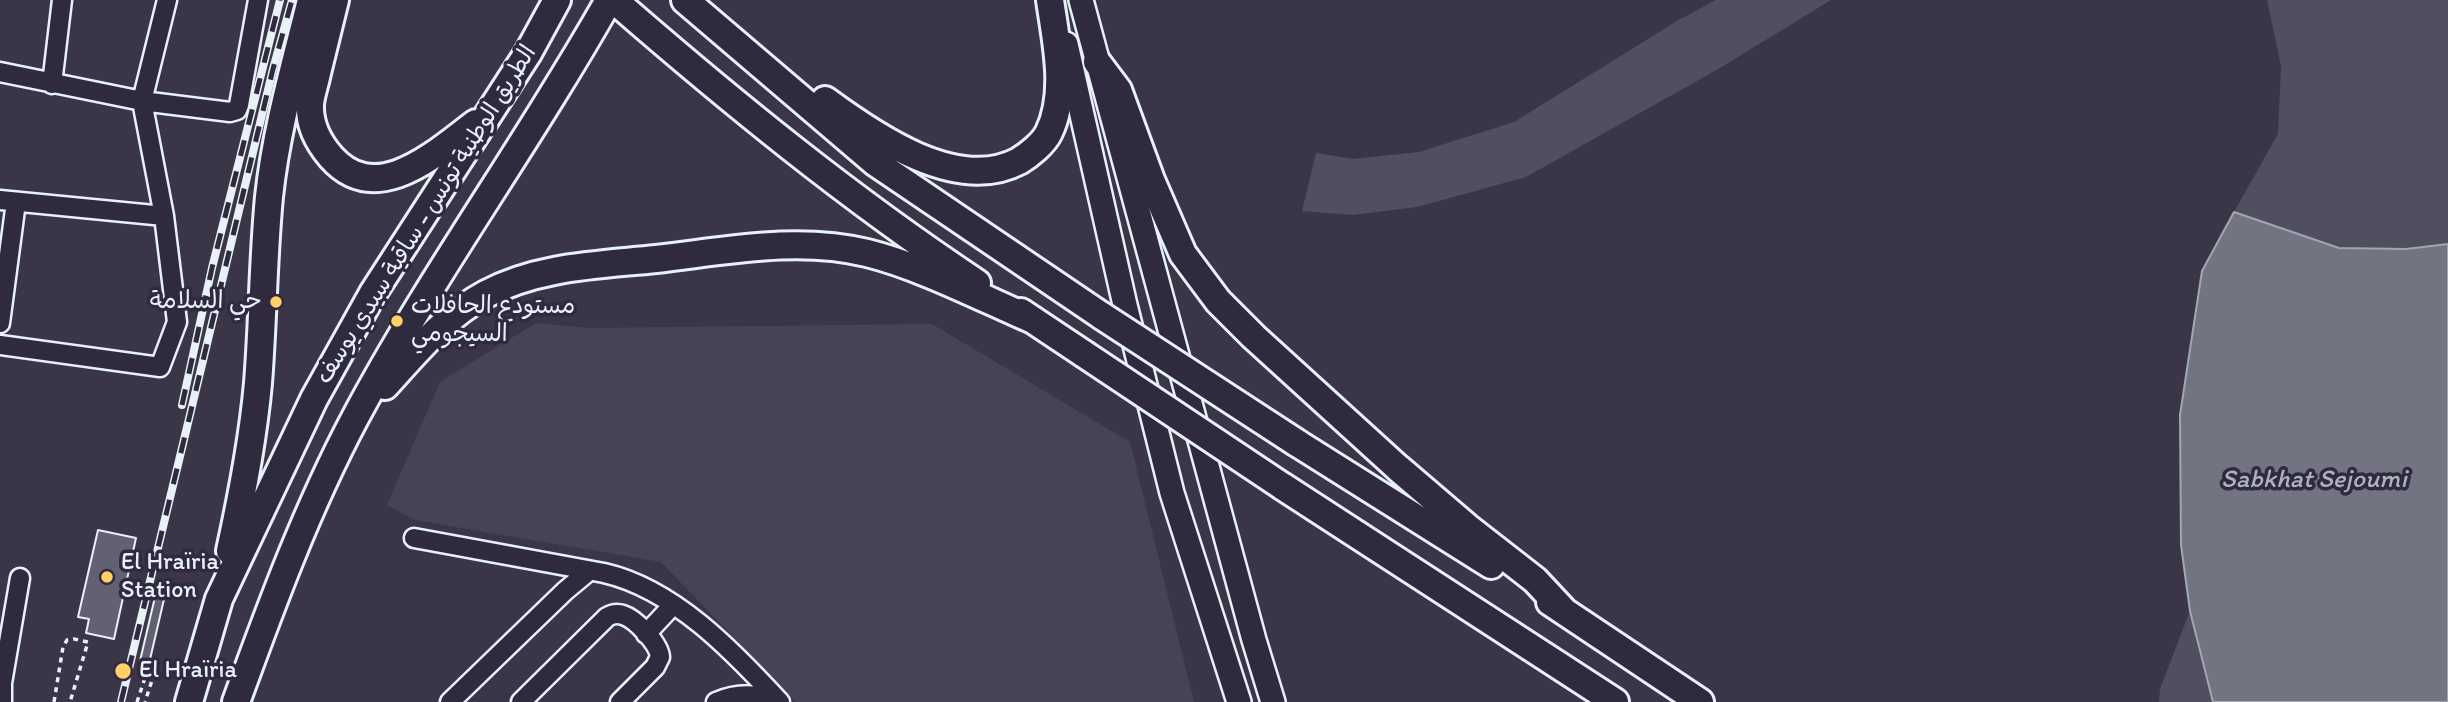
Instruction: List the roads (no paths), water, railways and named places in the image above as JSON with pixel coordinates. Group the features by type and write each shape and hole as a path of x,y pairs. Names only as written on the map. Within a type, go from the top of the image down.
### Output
{"highway":[{"path":"219,599 244,480 258,386 266,240 276,152 284,109 312,0"},
{"path":"335,0 310,103 312,126 321,146 336,163 356,174 378,178 401,174 421,164 491,112"},
{"name":"الطريق الوطنية تونس - ساقية سيدي يوسف","path":"189,702 219,599 287,453 343,346 405,242 528,53 556,0"},
{"name":"الطريق الوطنية تونس - ساقية سيدي يوسف","path":"236,702 295,549 354,421 420,305 562,79 608,0"},
{"path":"614,0 701,75 842,188 934,254 1282,486 1615,702"},
{"path":"685,0 876,163 1102,316 1297,443 1563,610 1700,702"},
{"path":"739,47 768,61 893,145 946,167 978,172 1006,168 1028,156 1049,133 1060,72 1050,0"},
{"path":"1097,62 1118,90 1151,180 1183,254 1218,301 1398,468 1535,580 1563,610"},
{"path":"354,421 426,342 464,307 510,283 560,269 779,245 824,246 868,253 890,260 1033,320"},
{"path":"1470,607 1490,632 1582,702"}],"main road":[{"path":"1056,0 1125,305 1172,493 1239,702"},
{"path":"1082,0 1273,702"}],"street":[{"path":"52,84 62,0"},
{"path":"0,345 160,367 177,322 164,216 142,101 167,0"},
{"path":"0,72 142,101 230,112 237,110 258,0"},
{"path":"0,323 8,201 164,216"},
{"path":"414,538 634,582 673,605 730,651 779,702"},
{"path":"450,702 589,571"},
{"path":"2,702 2,683 20,578"},
{"path":"646,634 673,605"},
{"path":"521,702 607,617 617,614 627,617 660,650 659,663 620,702"},
{"path":"716,702 740,695 754,695 779,702"}],"water":[{"name":"Sabkhat Sejoumi","path":"2234,212 2339,248 2406,249 2448,244 2448,702 2213,702 2190,611 2181,545 2180,415 2202,271"}],"railway":[{"path":"182,405 212,268 280,0"},
{"path":"121,702 273,69 292,0"}],"place":[{"name":"حي السلامة","path":"276,302"},
{"name":"مستودع الحافلات السيجومي","path":"397,321"},
{"name":"El Hraïria Station","path":"107,577"},
{"name":"El Hraïria","path":"123,671"}]}
